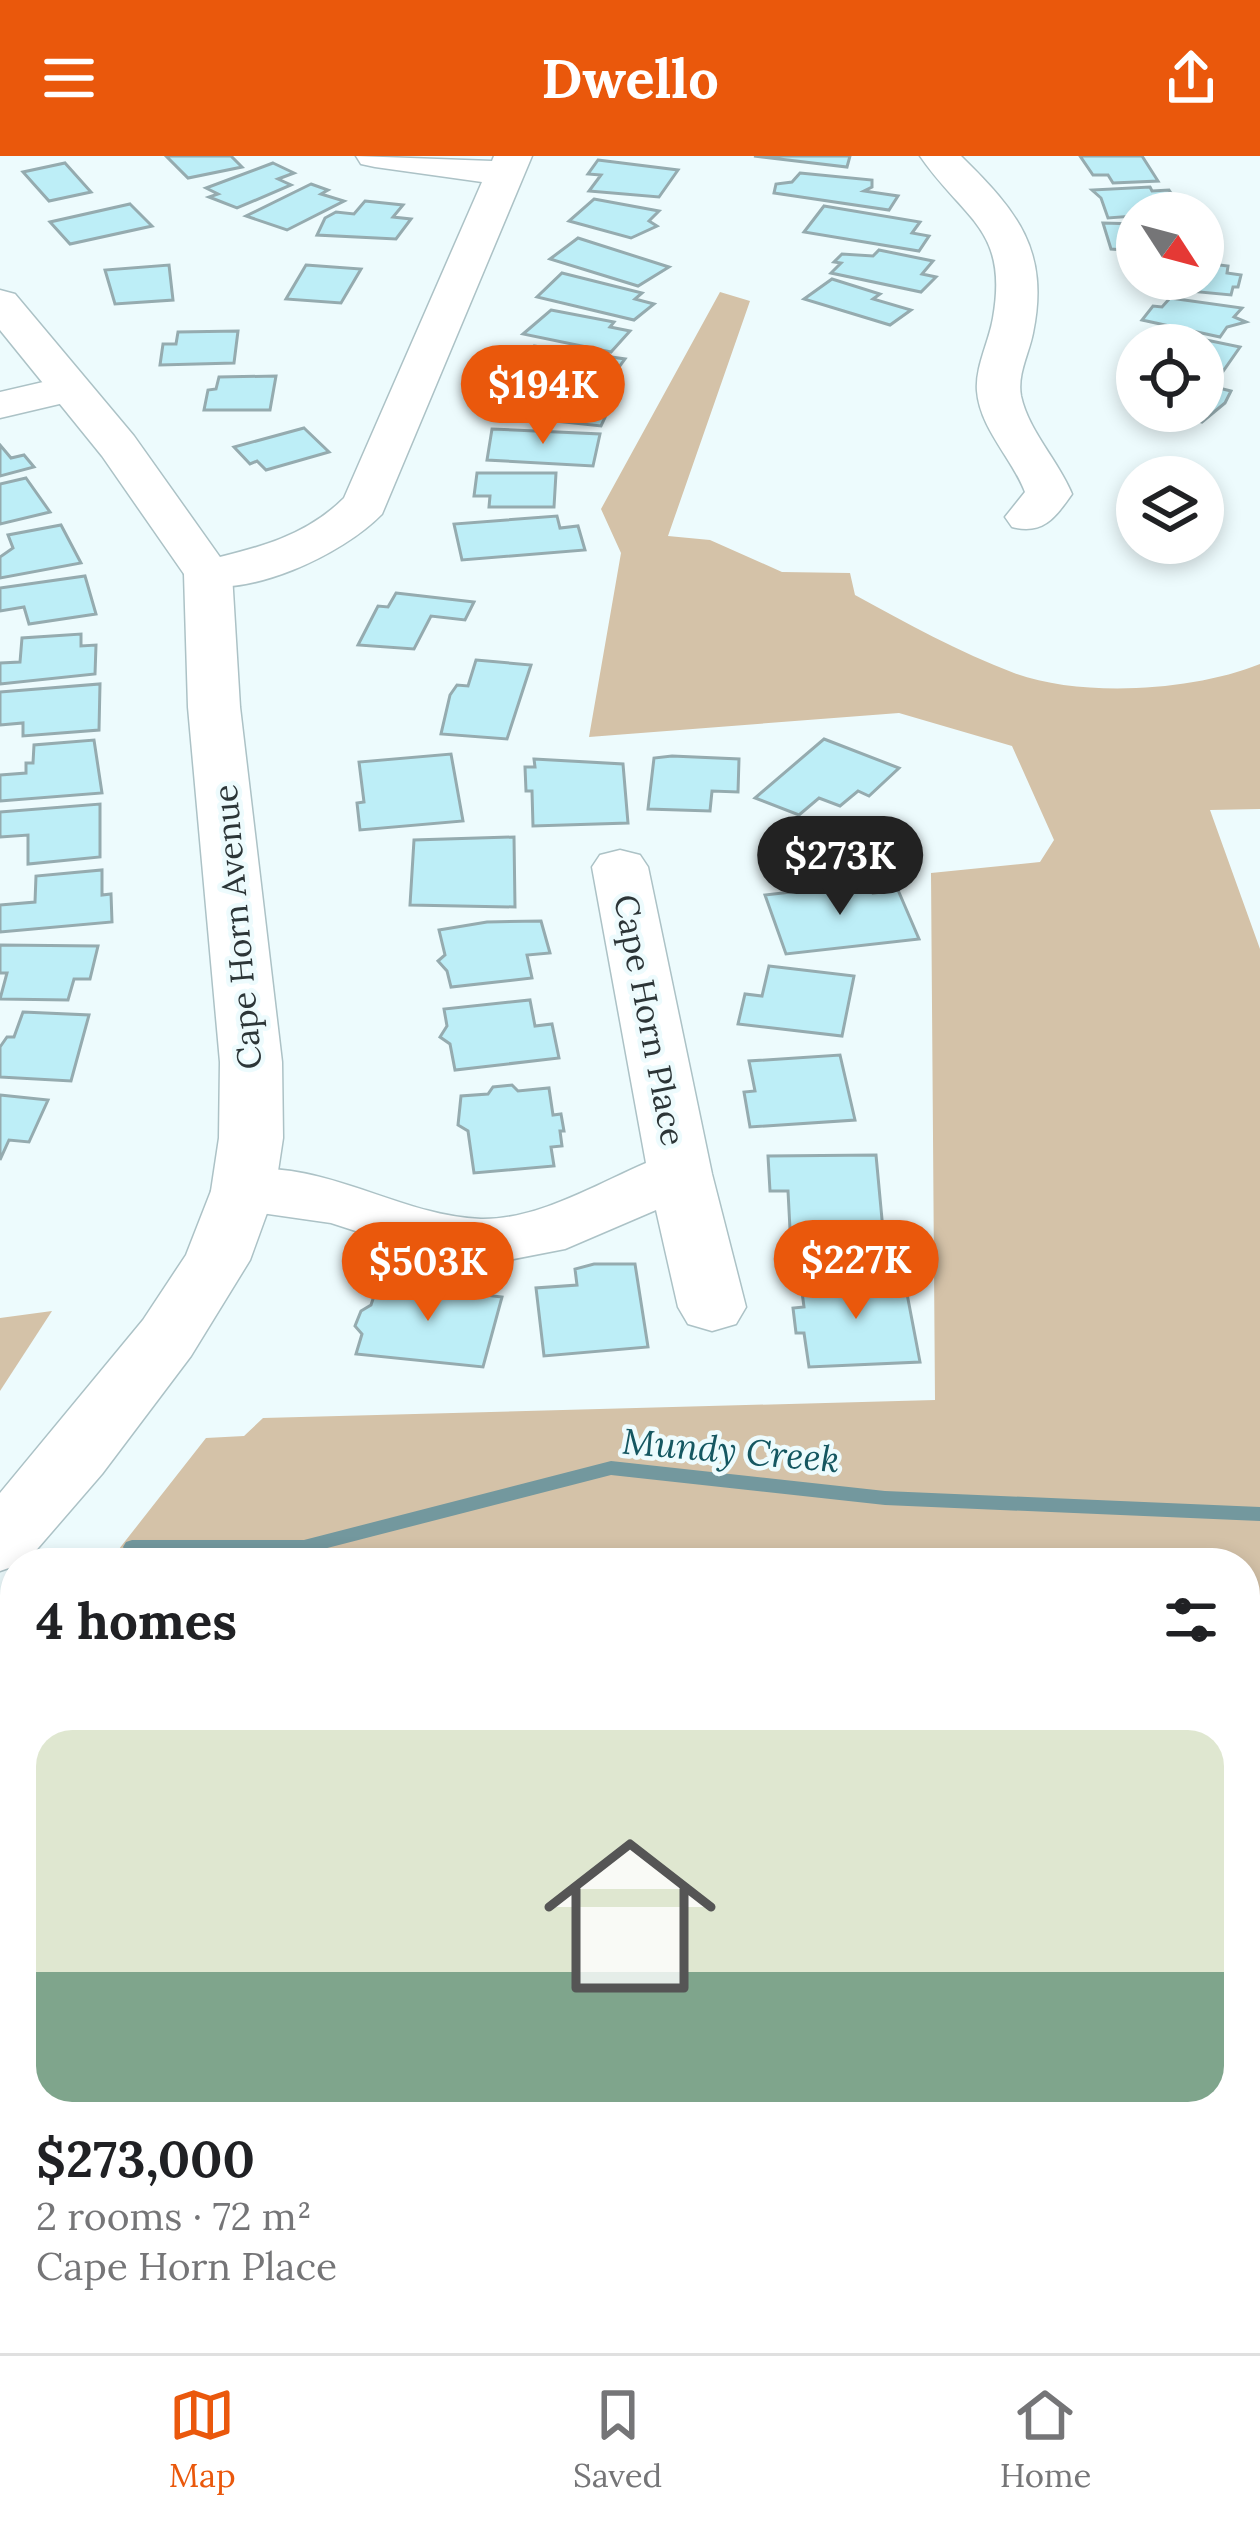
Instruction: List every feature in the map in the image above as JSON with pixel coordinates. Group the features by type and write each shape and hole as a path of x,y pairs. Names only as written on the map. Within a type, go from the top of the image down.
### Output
{"street":[{"path":"0,303 118,446 208,574 318,543 365,504 509,165 375,156"},
{"path":"939,156 997,214 1015,245 1021,280 997,389 1006,424 1040,468 1049,494 1030,517"},
{"path":"0,405 69,388"},
{"name":"Cape Horn Avenue","path":"0,1542 77,1455 167,1338 217,1260 243,1191 252,1119 250,1040 214,707 208,574"},
{"name":"Cape Horn Place","path":"620,867 680,1174 712,1307"},
{"name":"Cape Horn Place","path":"243,1191 336,1201 442,1236 493,1242 542,1233 680,1174"}],"shaded area":[{"path":"720,292 750,301 668,536 710,540 782,572 850,573 855,595 973,656 1041,681 1137,688 1203,680 1260,664 1260,809 1210,810 1260,949 1260,1548 120,1548 206,1438 244,1436 263,1418 935,1400 931,873 1040,862 1054,840 1012,746 899,713 589,737 621,553 601,509"},
{"path":"52,1311 0,1391 0,1318"}],"building":[{"path":"166,156 231,156 242,167 188,178"},
{"path":"754,156 850,156 847,167"},
{"path":"1080,156 1142,156 1158,181 1113,183 1108,175 1093,175"},
{"path":"598,160 678,170 659,197 589,191 601,175 588,174"},
{"path":"65,163 91,192 49,201 23,172"},
{"path":"273,163 294,173 278,179 291,185 237,208 209,197 218,194 206,188"},
{"path":"800,173 872,180 872,187 864,191 898,196 889,210 774,193 776,184 792,182"},
{"path":"311,184 328,190 321,194 344,201 287,230 246,216"},
{"path":"1150,187 1170,192 1116,192 1116,217 1108,218 1101,198 1092,190"},
{"path":"594,199 659,211 649,221 657,226 631,238 569,221"},
{"path":"365,201 403,205 393,217 411,219 396,239 317,235 325,218 336,212 354,214"},
{"path":"130,204 152,226 70,244 50,222"},
{"path":"824,206 920,222 912,233 929,236 919,251 804,232"},
{"path":"1103,223 1116,223 1116,249 1111,249"},
{"path":"578,238 669,267 638,286 550,259"},
{"path":"879,250 933,261 922,274 936,277 921,292 831,273 841,263 834,262 842,254 873,256"},
{"path":"169,265 173,300 115,304 105,270"},
{"path":"306,265 361,269 341,303 286,299"},
{"path":"1224,266 1227,273 1241,275 1231,295 1224,294"},
{"path":"562,273 642,293 635,299 654,304 634,320 537,297"},
{"path":"832,279 880,294 873,299 911,310 890,325 804,299"},
{"path":"1168,300 1184,300 1242,308 1234,317 1246,322 1224,331 1224,324 1142,320 1153,306 1162,307"},
{"path":"551,310 614,322 610,327 630,331 611,352 523,334"},
{"path":"238,331 234,363 160,365 163,344 176,344 178,332"},
{"path":"1224,344 1240,347 1224,370"},
{"path":"534,346 625,359 611,378 602,377 596,386 513,373"},
{"path":"276,376 270,410 204,410 208,390 216,389 219,377"},
{"path":"518,385 602,394 595,410 608,411 601,426 498,415"},
{"path":"304,428 329,452 266,470 257,461 250,464 234,447"},
{"path":"492,429 600,434 593,466 487,460"},
{"path":"0,445 11,458 24,455 34,467 0,476"},
{"path":"477,473 556,473 554,507 489,507 490,496 474,496"},
{"path":"26,478 50,512 0,524 0,484"},
{"path":"557,516 560,528 578,526 585,550 462,560 454,524"},
{"path":"61,525 81,563 0,578 0,557 13,548 8,535"},
{"path":"85,576 96,614 29,624 24,607 0,611 0,588"},
{"path":"396,593 474,602 465,620 431,616 414,649 358,645 378,606 388,607"},
{"path":"81,634 81,646 96,645 95,674 0,684 0,663 20,662 22,638"},
{"path":"476,660 531,665 507,739 441,734 450,695 457,685 468,686"},
{"path":"100,684 99,730 23,736 23,723 0,725 0,692"},
{"path":"824,739 899,768 869,796 858,791 840,806 819,798 799,815 755,798"},
{"path":"94,740 102,793 0,801 0,775 26,773 26,763 33,763 34,745"},
{"path":"451,754 463,821 360,830 357,803 364,802 359,762"},
{"path":"654,758 739,759 738,792 712,791 710,811 648,809"},
{"path":"534,759 623,764 628,823 533,826 532,791 526,791 525,767 535,767"},
{"path":"100,804 100,857 28,864 28,835 0,837 0,812"},
{"path":"867,819 872,832 883,831 892,853 881,854 887,870 801,879 797,868 788,869 783,855 831,850 821,824"},
{"path":"514,837 515,907 410,905 414,840"},
{"path":"102,870 102,895 111,894 112,922 0,932 0,905 35,902 36,876"},
{"path":"869,883 873,893 898,890 919,939 786,954 765,895"},
{"path":"541,921 550,953 527,955 532,978 451,987 438,961 445,955 439,930 487,922"},
{"path":"0,945 98,946 90,979 74,979 68,1000 0,999 7,973 0,973"},
{"path":"769,966 854,976 842,1036 738,1024 745,994 762,996"},
{"path":"530,1000 535,1026 552,1024 559,1058 455,1070 450,1044 440,1037 447,1026 444,1009"},
{"path":"23,1012 89,1015 71,1081 0,1077 0,1047 7,1037 14,1037"},
{"path":"840,1055 855,1120 750,1127 744,1092 755,1091 749,1061"},
{"path":"512,1085 518,1091 549,1088 553,1115 561,1114 564,1131 560,1131 562,1146 551,1147 554,1166 474,1173 468,1131 458,1125 461,1096 488,1094 493,1087"},
{"path":"0,1095 48,1100 29,1142 9,1140 0,1160"},
{"path":"876,1155 883,1230 790,1229 788,1191 770,1191 768,1156"},
{"path":"635,1264 648,1347 544,1356 536,1288 577,1285 575,1269"},
{"path":"828,1275 836,1282 847,1281 847,1276 904,1278 920,1362 809,1367 804,1333 796,1333 793,1308 804,1307 801,1284 810,1276"},
{"path":"412,1280 452,1284 450,1291 502,1297 483,1367 356,1354 362,1334 355,1326 361,1311 371,1305 378,1284 410,1287"}],"waterway":[{"name":"Mundy Creek","path":"132,1547 304,1547 611,1468 885,1498 1260,1514"}]}
